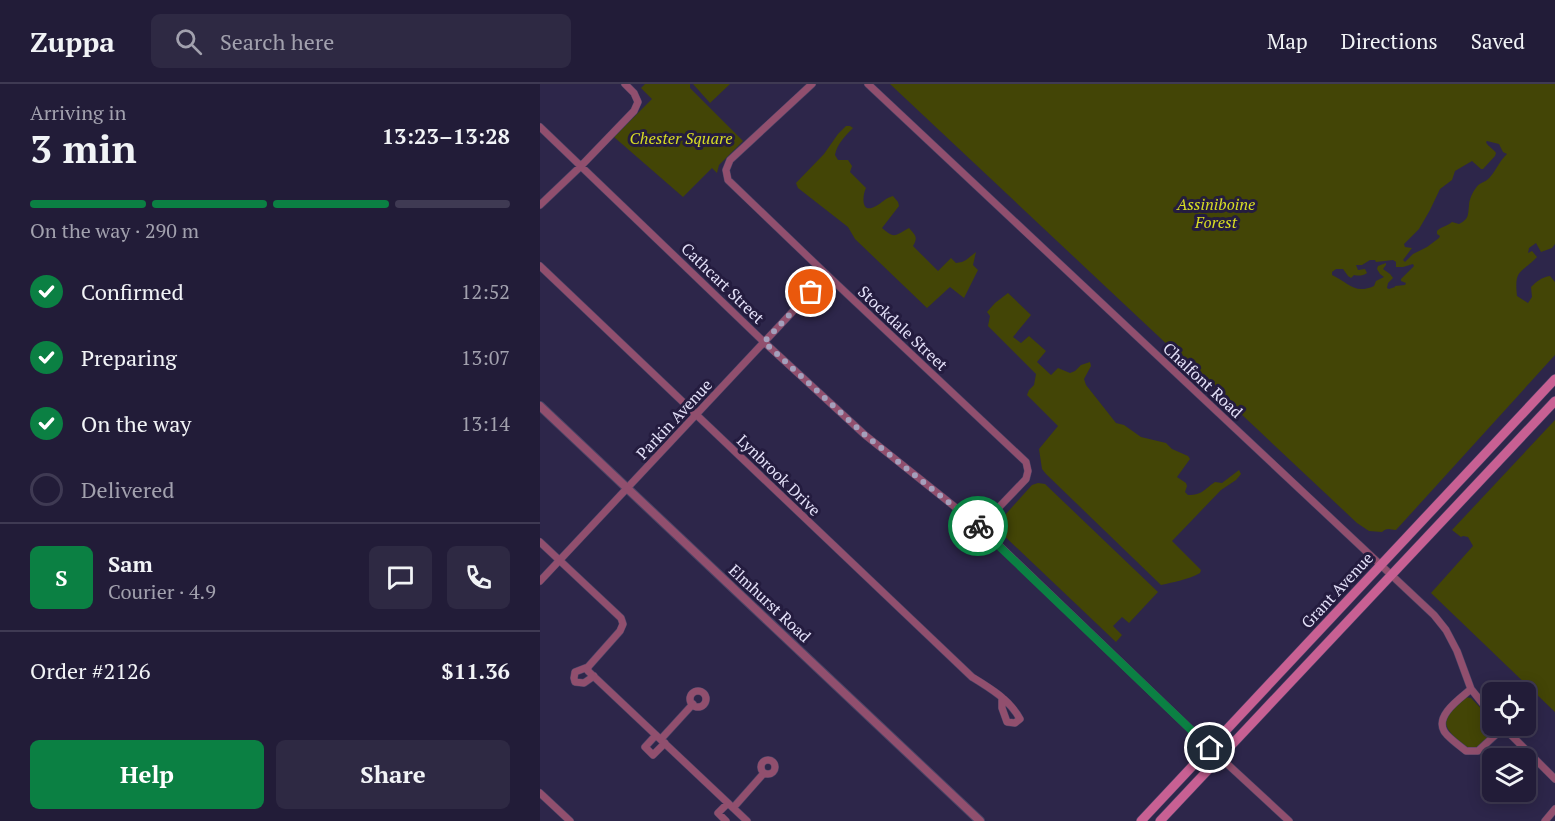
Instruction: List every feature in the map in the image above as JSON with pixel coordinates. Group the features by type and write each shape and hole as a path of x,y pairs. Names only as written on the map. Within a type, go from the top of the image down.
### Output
{"main road":[{"name":"Grant Avenue","path":"1141,821 1555,379"},
{"name":"Grant Avenue","path":"1160,821 1555,401"}],"street":[{"path":"540,205 634,111 638,102 634,93 625,84"},
{"name":"Stockdale Street","path":"812,84 730,160 726,170 728,180 1026,462 1028,471 1026,479 980,527"},
{"name":"Chalfont Road","path":"868,84 1434,615 1446,630 1457,651 1471,689 1482,703"},
{"name":"Cathcart Street","path":"540,127 764,342 865,435 980,527 1289,821"},
{"name":"Lynbrook Drive","path":"540,266 972,677 1002,698"},
{"name":"Parkin Avenue","path":"540,581 827,275"},
{"name":"Elmhurst Road","path":"540,406 980,821"},
{"path":"540,542 621,618 623,624 621,632 588,667 575,672 574,678 576,682 584,683 594,676"},
{"path":"588,667 588,671 747,821"},
{"path":"1471,689 1446,712 1442,722 1444,731 1466,751 1478,751 1493,736"},
{"path":"661,739 693,704"},
{"path":"1511,736 1555,779"},
{"path":"733,808 718,813 728,821 733,808 764,773"},
{"path":"540,793 565,820"},
{"path":"1545,821 1555,810"}],"green space":[{"name":"Chester Square","path":"645,84 690,84 690,88 743,141 719,165 717,173 712,168 683,197 614,137 652,99 641,88"},
{"path":"693,84 730,84 710,103"},
{"name":"Assiniboine Forest","path":"890,84 1555,84 1555,244 1552,248 1541,252 1536,243 1529,248 1528,253 1532,251 1537,257 1520,272 1516,287 1517,296 1528,303 1532,297 1531,287 1537,282 1550,276 1555,282 1555,355 1396,530 1369,531 1357,523","holes":["1487,141 1499,144 1503,152 1507,154 1490,178 1478,185 1474,191 1466,218 1459,224 1452,222 1438,230 1439,238 1413,254 1405,262 1403,260 1412,248 1405,247 1404,244 1419,229 1440,189 1452,180 1455,171 1472,161 1483,169 1495,156 1496,153","1370,260 1376,262 1393,260 1396,262 1396,267 1413,264 1414,266 1401,279 1406,283 1405,285 1389,289 1387,288 1388,283 1393,278 1383,269 1386,263 1378,266 1377,269 1384,277 1376,281 1374,286 1367,288 1356,288 1332,275 1336,269 1343,269 1351,278 1354,275 1364,275 1367,273 1365,269 1358,270 1356,265 1362,265"]},
{"path":"846,126 853,128 839,144 835,155 838,160 848,160 852,166 850,172 866,188 863,200 865,206 871,208 893,196 898,202 899,206 882,228 895,235 909,228 916,237 913,246 938,271 951,258 956,263 962,262 976,252 973,265 978,270 964,298 950,287 927,308 855,239 848,227 798,188 796,183 824,154"},
{"path":"1008,293 1031,315 1013,337 1021,343 1029,336 1046,351 1037,362 1051,375 1058,368 1070,373 1090,362 1091,366 1084,379 1086,385 1116,423 1124,425 1141,437 1166,443 1172,449 1188,456 1190,459 1177,477 1186,483 1185,492 1188,495 1200,493 1215,482 1222,483 1239,470 1241,474 1236,480 1221,490 1172,541 1201,570 1200,573 1161,585 1042,469 1039,449 1058,426 1027,395 1034,385 1036,374 988,326 990,316 987,312"},
{"path":"1555,420 1555,712 1536,694 1536,682 1524,682 1431,593 1473,546 1468,537 1461,537 1452,530"},
{"path":"1045,484 1158,592 1129,623 1122,617 1113,626 1122,635 1116,642 997,529 996,525 1032,485"},
{"path":"1465,697 1471,698 1482,710 1482,736 1490,736 1485,743 1467,749 1448,729 1447,719"}],"way so far":[{"path":"811,292 764,342 865,435 978,526"}],"route":[{"path":"978,526 1210,748"}]}
